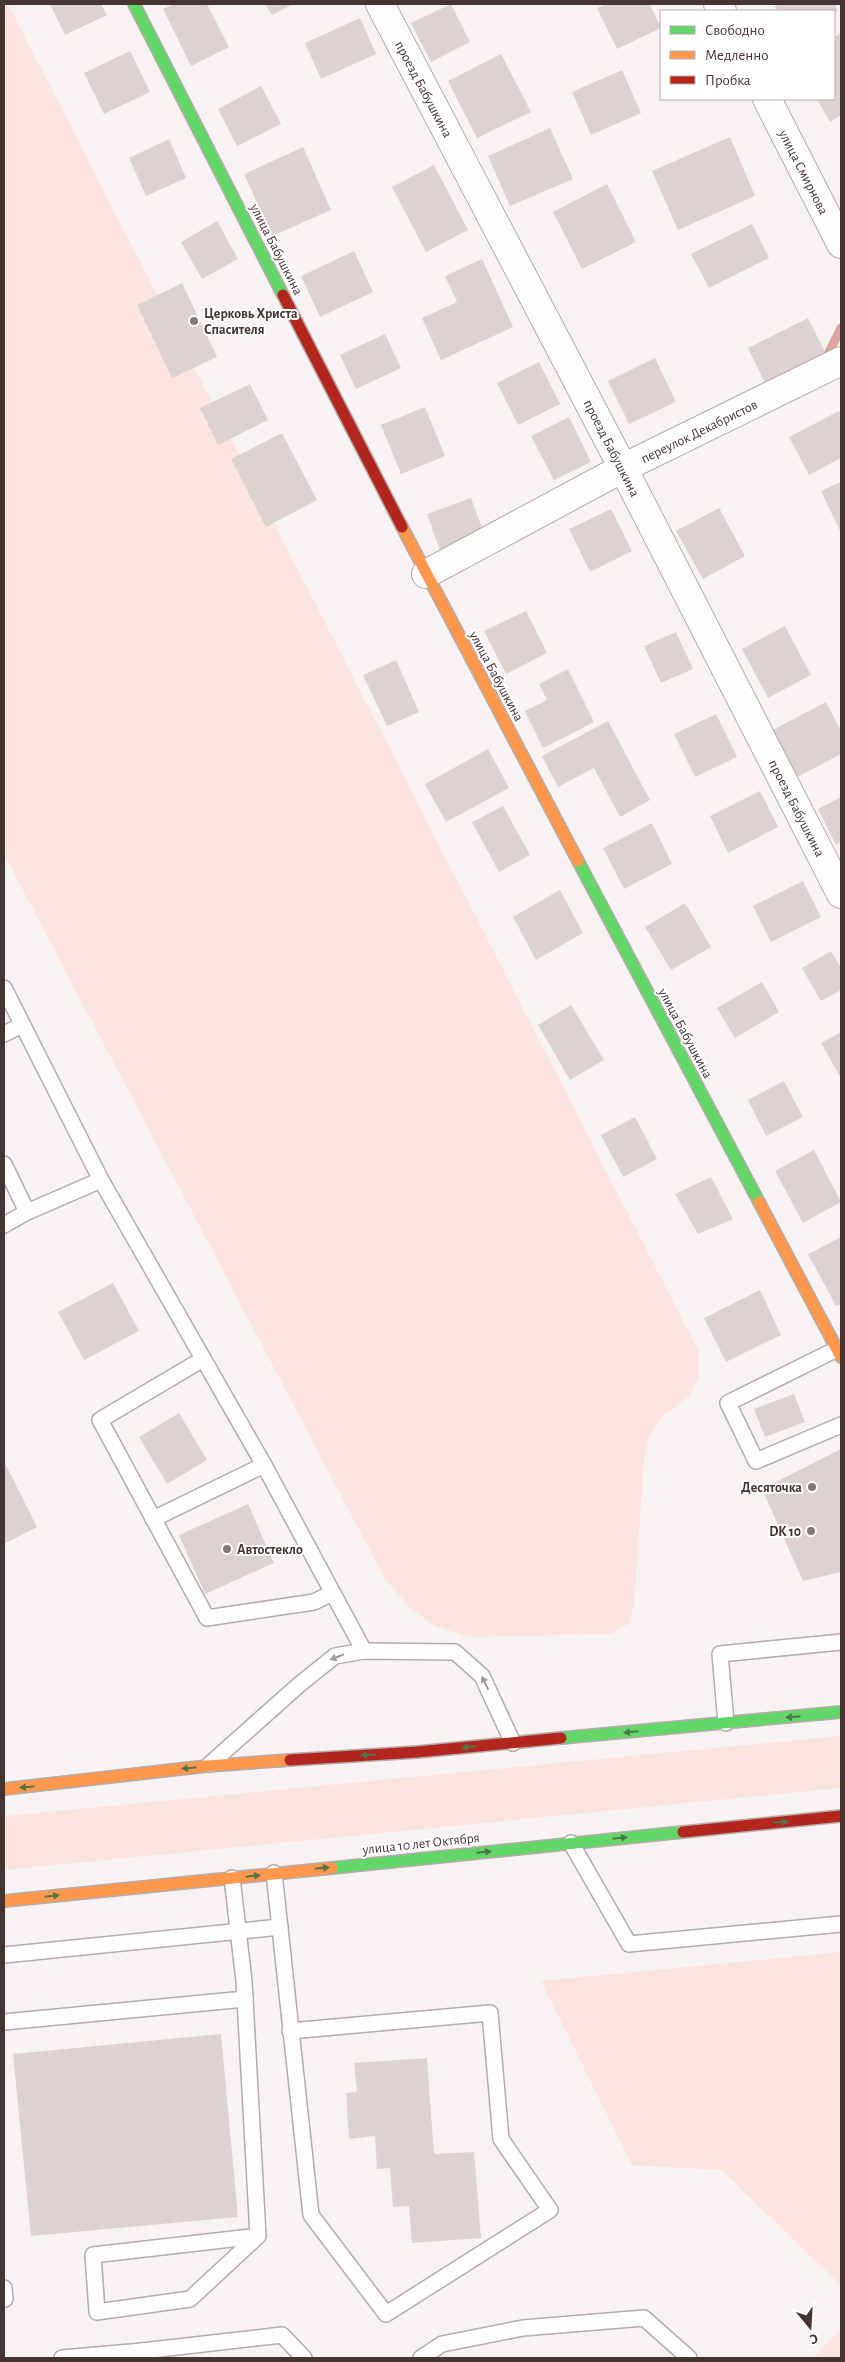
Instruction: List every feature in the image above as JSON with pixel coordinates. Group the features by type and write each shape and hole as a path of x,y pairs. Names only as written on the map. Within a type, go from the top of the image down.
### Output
{"main road":[{"name":"улица Бабушкина","path":"134,4 426,574 839,1353"},
{"path":"4,1789 207,1766 513,1743 841,1712"},
{"name":"улица 10 лет Октября","path":"4,1901 841,1816"}],"street":[{"name":"проезд Бабушкина","path":"380,4 623,468 841,894"},
{"name":"улица Смирнова","path":"768,100 841,244"},
{"name":"переулок Декабристов","path":"426,574 623,468 841,361"}],"lane":[{"path":"4,988 100,1180 264,1465 364,1651"},
{"path":"4,1034 22,1025"},
{"path":"4,1164 27,1212"},
{"path":"4,1225 27,1212 100,1180"},
{"path":"839,1353 728,1403 756,1461 841,1425"},
{"path":"203,1359 100,1420 206,1618 314,1602 332,1593"},
{"path":"153,1519 264,1465"},
{"path":"726,1723 720,1654 841,1642"},
{"path":"207,1766 300,1684 335,1656 364,1651 455,1652 482,1676 513,1743"},
{"path":"571,1843 629,1944 841,1924"},
{"path":"274,1873 290,2031 311,2215 386,2314 550,2210 501,2139 490,2013 290,2031"},
{"path":"232,1878 240,1932 245,1999 258,2236"},
{"path":"4,1955 280,1927"},
{"path":"4,2022 245,1999"},
{"path":"258,2236 190,2299 97,2312 93,2255 258,2236"},
{"path":"421,2358 442,2344 523,2328 644,2318 689,2358"},
{"path":"62,2358 143,2355 282,2335 304,2358"}],"shaded area":[{"path":"4,4 8,4 699,1352 699,1376 689,1396 661,1418 649,1437 644,1459 634,1605 628,1624 612,1634 469,1637 433,1625 410,1608 385,1579 4,854"},
{"path":"841,1736 841,1788 4,1870 4,1816"},
{"path":"841,1952 841,2285 721,2170 632,2165 541,1981"},
{"path":"841,2329 841,2358 813,2358"}],"building":[{"path":"50,4 101,4 107,15 65,35"},
{"path":"174,4 207,4 229,47 191,66 163,9"},
{"path":"265,4 293,4 272,15"},
{"path":"451,4 470,42 431,62 411,23"},
{"path":"607,4 650,4 660,28 617,49 597,8"},
{"path":"780,4 835,4 838,11 835,12 835,10 777,10 775,6"},
{"path":"360,18 376,54 321,79 305,43"},
{"path":"841,33 841,115 830,122 818,100 835,100 835,36"},
{"path":"130,51 150,92 104,114 84,73"},
{"path":"501,54 531,112 477,138 448,81"},
{"path":"622,70 641,113 591,135 572,92"},
{"path":"261,86 281,124 237,146 218,109"},
{"path":"550,128 573,179 510,206 488,156"},
{"path":"730,137 755,196 678,230 652,171"},
{"path":"169,139 186,178 146,196 129,158"},
{"path":"303,147 331,210 272,236 244,174"},
{"path":"434,165 468,230 426,252 392,187"},
{"path":"607,184 636,242 582,269 553,212"},
{"path":"217,221 238,259 202,279 181,242"},
{"path":"752,224 769,258 709,288 691,254"},
{"path":"354,251 373,292 320,317 301,276"},
{"path":"482,259 513,327 441,360 422,318 457,302 445,276"},
{"path":"182,283 217,357 172,378 137,305"},
{"path":"808,318 825,352 765,383 748,348"},
{"path":"385,334 401,368 356,389 340,355"},
{"path":"655,358 676,402 629,424 608,381"},
{"path":"539,362 560,404 518,425 497,383"},
{"path":"250,384 268,420 218,445 200,408"},
{"path":"425,407 445,456 401,474 381,425"},
{"path":"839,411 841,415 841,458 809,475 789,437"},
{"path":"569,417 591,462 554,480 531,436"},
{"path":"282,433 317,500 266,527 231,459"},
{"path":"841,482 841,531 840,531 821,491"},
{"path":"471,498 485,536 441,553 427,514"},
{"path":"719,508 745,556 703,579 676,531"},
{"path":"611,509 632,551 590,572 569,529"},
{"path":"526,611 547,653 506,674 484,631"},
{"path":"785,626 811,675 768,698 742,649"},
{"path":"676,632 693,669 661,683 644,646"},
{"path":"396,660 419,712 387,726 363,675"},
{"path":"568,669 594,722 543,748 525,711 547,700 539,684"},
{"path":"826,702 841,731 841,754 792,780 767,733"},
{"path":"716,714 737,757 695,777 674,734"},
{"path":"608,721 650,800 620,817 594,768 558,787 542,756"},
{"path":"488,749 509,788 446,822 425,784"},
{"path":"760,791 778,827 728,853 710,816"},
{"path":"841,797 841,842 836,845 818,809"},
{"path":"503,806 530,855 499,872 472,822"},
{"path":"652,823 672,864 624,889 603,848"},
{"path":"803,881 821,917 771,942 753,906"},
{"path":"560,890 583,933 536,960 513,917"},
{"path":"685,903 711,947 671,970 645,927"},
{"path":"831,951 841,968 841,990 821,1001 802,968"},
{"path":"762,982 779,1012 735,1038 717,1008"},
{"path":"571,1005 604,1060 570,1080 538,1025"},
{"path":"841,1032 841,1078 821,1043"},
{"path":"784,1081 803,1117 766,1136 748,1100"},
{"path":"635,1117 657,1159 623,1177 601,1135"},
{"path":"814,1150 841,1202 803,1223 775,1171"},
{"path":"711,1177 733,1219 698,1234 675,1194"},
{"path":"841,1237 841,1304 836,1306 808,1254"},
{"path":"113,1283 139,1331 84,1360 58,1312"},
{"path":"760,1290 781,1335 726,1362 704,1318"},
{"path":"794,1394 805,1422 765,1437 754,1409"},
{"path":"179,1413 207,1460 167,1484 139,1437"},
{"name":"DK 10","path":"841,1449 841,1572 803,1581 762,1489"},
{"path":"4,1461 37,1527 4,1544"},
{"name":"Автостекло","path":"248,1504 274,1563 205,1594 179,1535"},
{"path":"221,2034 238,2217 31,2236 13,2054"},
{"path":"427,2058 434,2154 474,2152 481,2238 412,2243 409,2206 393,2207 390,2168 377,2169 375,2136 349,2139 346,2093 357,2092 354,2063"}],"waterway":[{"path":"824,362 841,328"}],"traffic: fast":[{"path":"134,4 283,295"},
{"path":"578,861 759,1202"},
{"path":"561,1738 841,1712"},
{"path":"332,1868 683,1832"}],"traffic: slow":[{"path":"402,527 578,861"},
{"path":"759,1202 841,1357"},
{"path":"4,1789 207,1766 290,1760"},
{"path":"4,1901 332,1868"}],"traffic: jam":[{"path":"283,295 402,527"},
{"path":"290,1760 417,1752 561,1738"},
{"path":"683,1832 841,1816"}],"place":[{"name":"Церковь Христа Спасителя","path":"194,321"},
{"name":"Десяточка","path":"812,1487"},
{"name":"DK 10","path":"811,1531"},
{"name":"Автостекло","path":"227,1549"}]}
